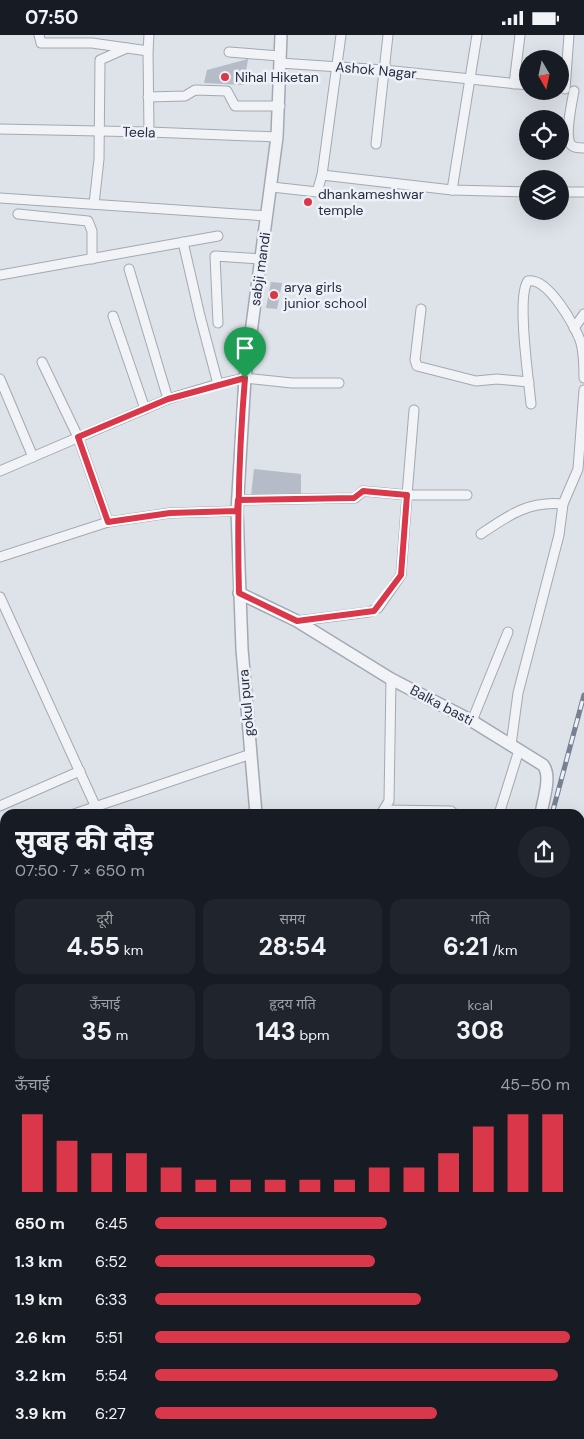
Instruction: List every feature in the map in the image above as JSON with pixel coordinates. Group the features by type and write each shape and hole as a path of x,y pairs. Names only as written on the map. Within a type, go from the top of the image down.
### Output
{"street":[{"path":"40,35 39,41 41,43 92,39 148,51"},
{"path":"149,35 149,131"},
{"name":"sabji mandi","path":"239,593 237,505 245,378 272,187 280,106 281,35"},
{"path":"272,187 314,192 318,190 322,175 341,35"},
{"path":"376,144 388,35"},
{"path":"452,190 477,35"},
{"path":"514,84 520,35"},
{"path":"568,50 569,35"},
{"path":"94,204 99,159 100,60 127,48"},
{"name":"Ashok Nagar","path":"230,53 337,67 384,69 519,84"},
{"path":"148,97 182,97 195,90 221,89 227,91 235,106 280,106"},
{"path":"569,90 584,92"},
{"path":"566,100 570,143 584,148"},
{"name":"Teela","path":"0,129 149,131 277,137"},
{"path":"322,175 452,190 519,192"},
{"path":"569,192 584,192"},
{"path":"0,197 267,217"},
{"path":"18,214 88,221 92,231 92,259"},
{"path":"0,275 218,236"},
{"path":"183,242 218,384"},
{"path":"218,323 215,256 262,259"},
{"path":"129,269 168,399"},
{"path":"531,404 523,309 524,290 527,282 536,282 551,293 574,328 584,353 584,378"},
{"path":"421,309 415,361 417,366 476,381 497,379 529,382"},
{"path":"574,328 583,316"},
{"path":"113,317 146,409"},
{"path":"42,362 78,437 108,522"},
{"path":"0,471 168,399 218,384 245,378 292,383 340,383"},
{"path":"0,379 32,457"},
{"path":"500,809 515,748 518,693 559,535 563,504 578,469 584,390"},
{"path":"297,621 369,612 378,608 401,575 414,410"},
{"path":"0,557 108,522 170,513 237,505 354,498 363,491 407,495 466,495"},
{"path":"481,534 509,516 539,503 563,504"},
{"name":"Balka basti","path":"239,593 297,621 391,679 472,721 543,765 546,770 547,779 542,809"},
{"name":"gokul pura","path":"239,593 256,809"},
{"path":"0,597 97,809"},
{"path":"472,721 508,632"},
{"path":"385,809 389,801 391,679"},
{"path":"100,809 251,754"},
{"path":"0,806 80,771"}],"building":[{"name":"Nihal Hiketan","path":"248,59 244,85 204,83 207,70"},
{"name":"arya girls junior school","path":"271,282 282,283 277,309 266,308"},
{"path":"254,469 301,474 301,494 251,496"}],"railway":[{"path":"553,809 584,695"}],"place":[{"name":"Nihal Hiketan","path":"225,77"},
{"name":"dhankameshwar temple","path":"308,202"},
{"name":"arya girls junior school","path":"274,295"}],"route":[{"path":"245,378 168,399 78,437 108,522 170,513 237,511 238,500 354,498 363,491 407,495 401,575 374,611 297,621 239,593 237,511 240,433 245,378"}]}
